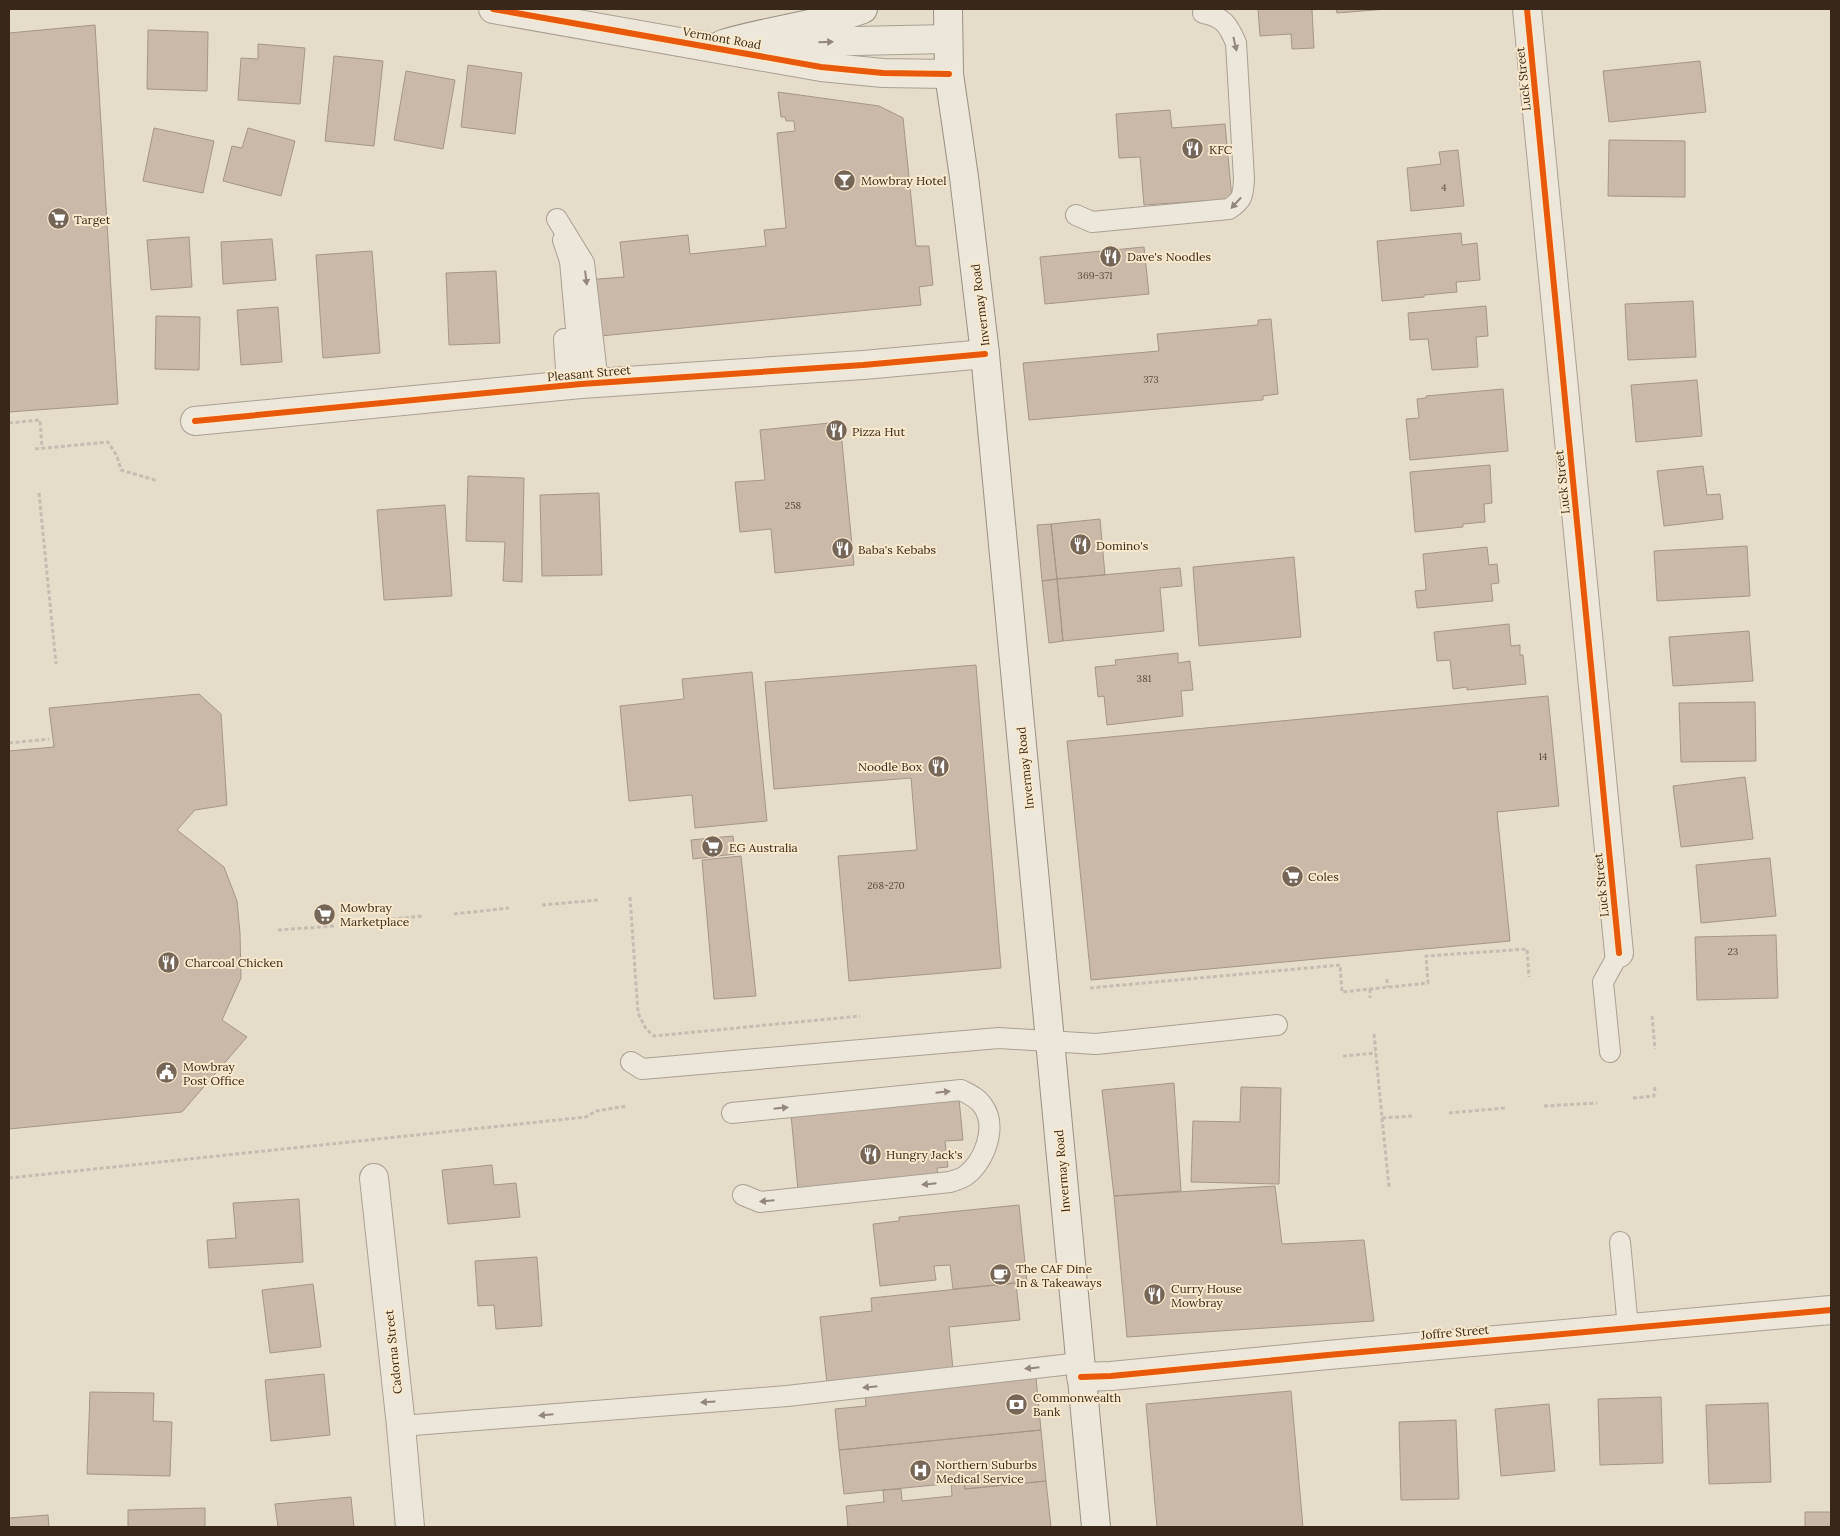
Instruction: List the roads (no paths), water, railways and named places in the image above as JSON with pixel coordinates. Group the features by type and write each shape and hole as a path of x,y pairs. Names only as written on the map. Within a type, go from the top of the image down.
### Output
{"street":[{"name":"Vermont Road","path":"493,9 840,69 883,73 949,74"},
{"path":"723,44 766,32 824,22 863,9"},
{"name":"Invermay Road","path":"948,9 949,74 968,204 985,354 1035,866 1096,1527"},
{"name":"Luck Street","path":"1527,9 1619,953"},
{"name":"Vermont Road","path":"690,43 723,44 948,39"},
{"name":"Pleasant Street","path":"195,421 582,384 863,365 985,354"},
{"name":"Cadorna Street","path":"374,1178 402,1426 410,1527"},
{"name":"Joffre Street","path":"1081,1370 1111,1376 1831,1310"}],"lane":[{"path":"1076,215 1092,222 1229,210 1240,202 1244,179 1236,43 1229,27 1216,16 1203,12"},
{"path":"557,219 584,262 582,384 558,261 557,219"},
{"path":"1610,1052 1603,982 1619,953"},
{"path":"630,1062 642,1069 999,1038 1096,1044 1277,1026"},
{"path":"732,1113 961,1090 974,1096 984,1106 989,1123 987,1146 977,1165 964,1177 950,1182 760,1202 743,1195"},
{"path":"1620,1242 1628,1328"},
{"path":"402,1426 787,1396 1081,1370"}],"place":[{"name":"KFC","path":"1193,149"},
{"name":"Mowbray Hotel","path":"845,180"},
{"name":"Target","path":"58,219"},
{"name":"Dave's Noodles","path":"1111,256"},
{"name":"Pizza Hut","path":"836,431"},
{"name":"Domino's","path":"1080,545"},
{"name":"Baba's Kebabs","path":"842,549"},
{"name":"Noodle Box","path":"938,766"},
{"name":"EG Australia","path":"713,847"},
{"name":"Coles","path":"1292,876"},
{"name":"Mowbray Marketplace","path":"324,914"},
{"name":"Charcoal Chicken","path":"169,962"},
{"name":"Mowbray Post Office","path":"167,1073"},
{"name":"Hungry Jack's","path":"870,1154"},
{"name":"The CAF Dine In & Takeaways","path":"1000,1275"},
{"name":"Curry House Mowbray","path":"1155,1295"},
{"name":"Commonwealth Bank","path":"1017,1404"},
{"name":"Northern Suburbs Medical Service","path":"920,1471"}]}
